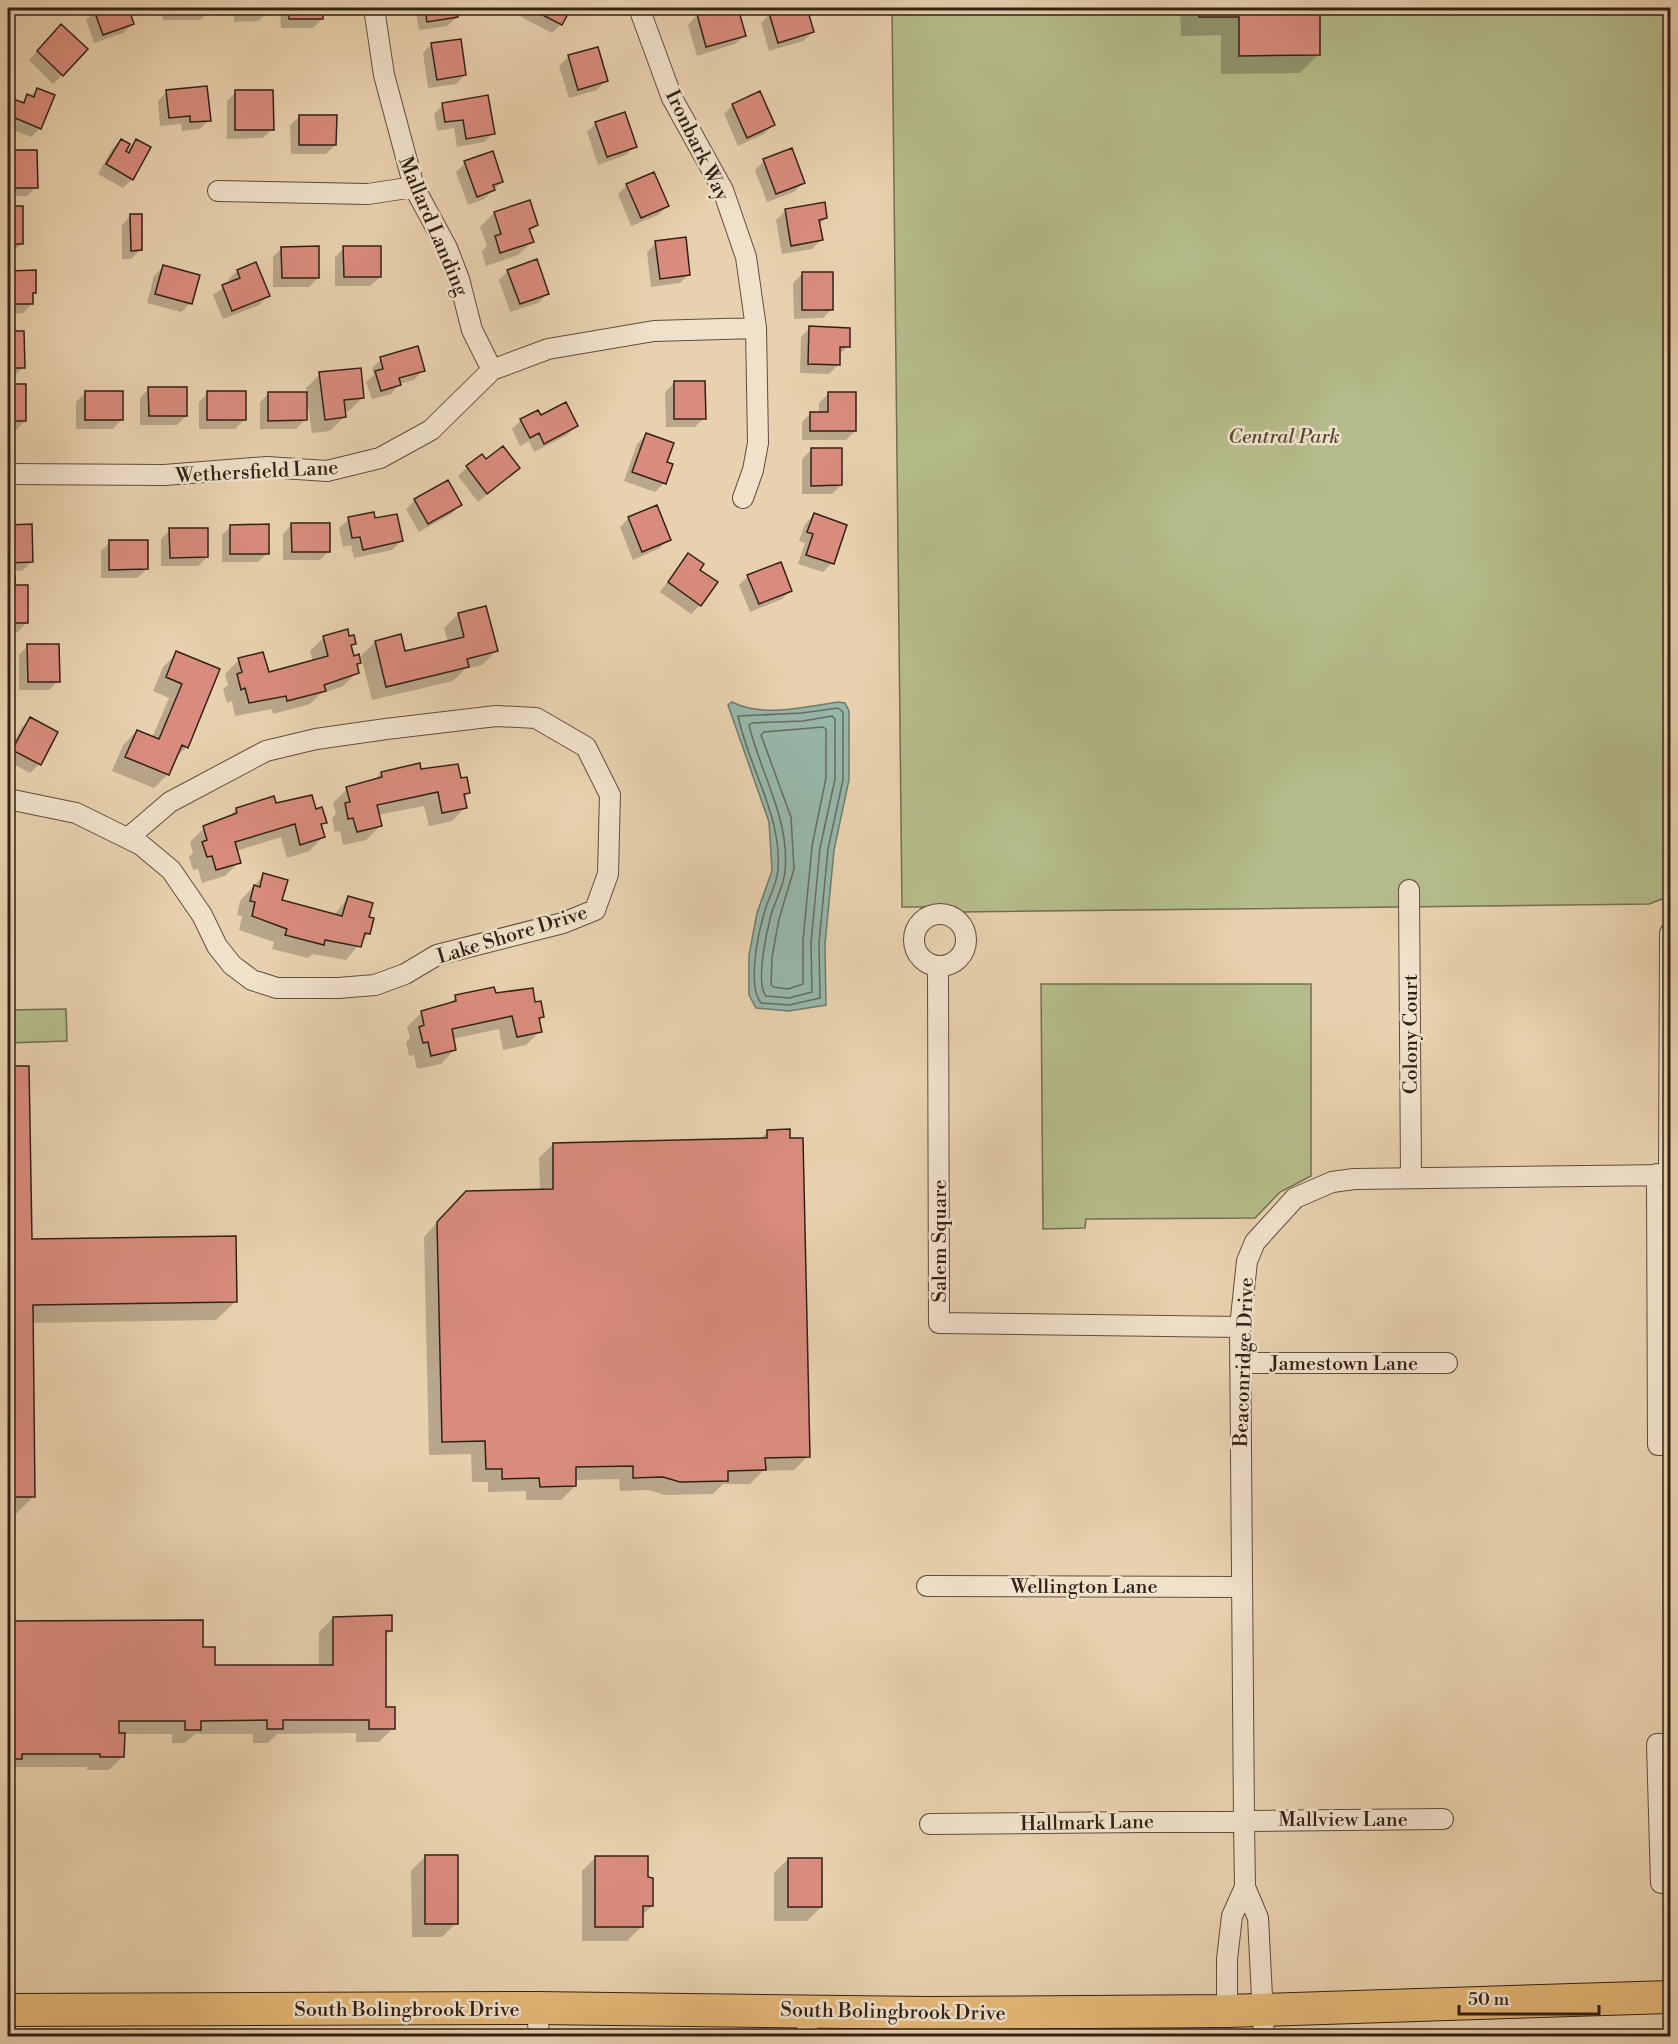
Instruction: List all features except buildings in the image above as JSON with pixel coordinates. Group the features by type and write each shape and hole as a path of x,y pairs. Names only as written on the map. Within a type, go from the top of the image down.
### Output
{"main road":[{"name":"South Bolingbrook Drive","path":"8,2010 538,2022 808,2023 928,2013 1227,2011 1263,2023 1671,1997"}],"street":[{"name":"Mallard Landing","path":"374,8 384,75 414,187 447,248 459,279 472,330 492,370"},
{"name":"Ironbark Way","path":"639,8 672,98 723,190 746,257 756,328 758,443 753,470 743,498"},
{"path":"218,191 368,194 414,187"},
{"name":"Wethersfield Lane","path":"8,474 164,475 267,467 327,471 380,458 430,430 492,370 548,349 654,331 756,328"},
{"name":"Lake Shore Drive","path":"8,799 75,813 141,845 171,870 202,915 221,951 240,973 277,988 338,988 375,985 405,974 437,955 563,923 595,910 608,874 610,795 586,747 536,718 496,716 316,739 266,751 170,802 128,838"},
{"name":"Colony Court","path":"1409,890 1411,1178"},
{"path":"1664,1445 1671,933"},
{"name":"Salem Square","path":"938,966 939,1323 1240,1327"},
{"name":"Beaconridge Drive","path":"1263,2023 1258,1917 1245,1887 1241,1587 1240,1327 1247,1261 1255,1242 1290,1202 1332,1182 1411,1178 1666,1174"},
{"name":"Jamestown Lane","path":"1240,1363 1447,1363"},
{"name":"Wellington Lane","path":"927,1586 1241,1587"},
{"path":"1660,1883 1657,1744 1671,1744"},
{"name":"Mallview Lane","path":"1244,1820 1443,1819"},
{"name":"Hallmark Lane","path":"930,1824 1244,1820"},
{"name":"Beaconridge Drive","path":"1227,2011 1227,1959 1232,1916 1245,1887"}],"green space":[{"name":"Central Park","path":"892,8 1670,8 1670,896 1649,904 961,912 953,907 902,907"},
{"path":"1041,984 1311,984 1311,1176 1280,1192 1255,1218 1086,1219 1085,1228 1043,1229"},
{"path":"66,1009 67,1041 8,1043 8,1010"}],"water":[{"path":"732,702 757,709 784,710 838,702 845,703 849,711 849,780 834,850 825,944 826,1005 789,1011 756,1008 749,995 749,955 757,913 772,871 769,822 728,705"}]}
